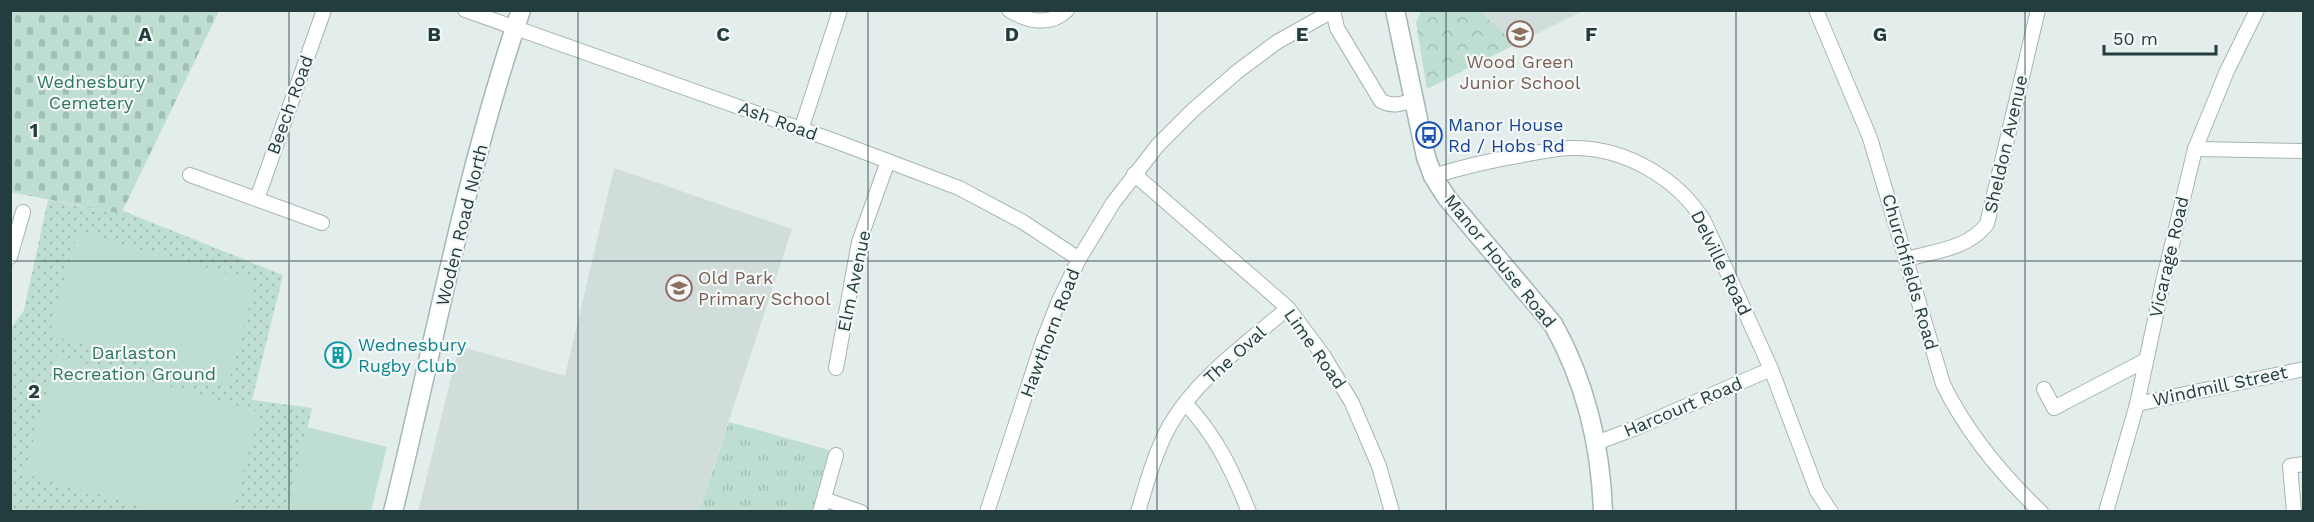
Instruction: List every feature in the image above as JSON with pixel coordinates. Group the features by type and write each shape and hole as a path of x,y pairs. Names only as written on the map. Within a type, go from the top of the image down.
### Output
{"main road":[{"name":"Woden Road North","path":"393,512 457,238 500,72 521,10"},
{"name":"Manor House Road","path":"1395,10 1426,157 1433,176 1447,198 1553,324 1565,346 1577,375 1596,443 1603,512"}],"street":[{"name":"Beech Road","path":"256,199 324,10"},
{"name":"Ash Road","path":"465,10 888,161 976,196 1023,222 1079,259"},
{"path":"801,130 840,10"},
{"path":"1009,10 1020,16 1042,21 1056,19 1067,10"},
{"name":"Sheldon Avenue","path":"1907,259 1972,240 1987,224 2038,10"},
{"name":"Vicarage Road","path":"2106,512 2137,404 2195,149 2227,71 2257,10"},
{"path":"1333,11 1337,28 1381,101 1391,105 1413,100"},
{"name":"Hawthorn Road","path":"987,512 1043,341 1058,303 1079,259 1113,203 1158,145 1192,110 1238,70 1277,42 1333,11"},
{"name":"Churchfields Road","path":"1818,11 1870,138 1943,384 1950,400 1982,448 2041,512"},
{"name":"Delville Road","path":"1433,176 1489,161 1566,148 1600,151 1646,168 1666,180 1691,201 1704,220 1771,369 1817,491 1831,512"},
{"path":"2195,149 2304,151"},
{"name":"Elm Avenue","path":"836,368 859,242 888,161"},
{"name":"Lime Road","path":"1134,174 1288,308 1323,355 1352,403 1379,466 1392,512"},
{"path":"190,175 322,223"},
{"path":"10,257 23,212"},
{"name":"The Oval","path":"1138,512 1160,445 1171,423 1215,371 1288,308"},
{"path":"2044,389 2054,408 2146,360"},
{"name":"Harcourt Road","path":"1596,443 1771,369"},
{"name":"Windmill Street","path":"2137,404 2304,369"},
{"path":"1186,404 1209,429 1222,450 1249,512"},
{"path":"836,455 822,505 861,512"},
{"path":"2294,512 2297,465"}],"shaded area":[{"name":"Wood Green Junior School","path":"1479,11 1583,11 1516,44"},
{"name":"Old Park Primary School","path":"614,168 792,229 699,511 418,512 459,346 565,376"}],"green space":[{"name":"Wednesbury Cemetery","path":"11,11 219,11 121,214 11,192"},
{"path":"1421,11 1479,11 1516,44 1427,89 1416,23"},
{"name":"Darlaston Recreation Ground","path":"48,200 121,214 123,211 283,275 252,400 312,408 287,511 11,512 11,328 24,310"},
{"path":"78,232 256,281 228,385 49,335"},
{"path":"57,355 260,412 232,511 158,511 24,474"},
{"path":"729,422 829,450 812,511 699,511"},
{"path":"307,427 387,447 371,511 287,511"}],"place":[{"name":"Wood Green Junior School","path":"1520,34"},
{"name":"Manor House Rd / Hobs Rd","path":"1429,135"},
{"name":"Old Park Primary School","path":"679,288"},
{"name":"Wednesbury Rugby Club","path":"338,355"}]}
